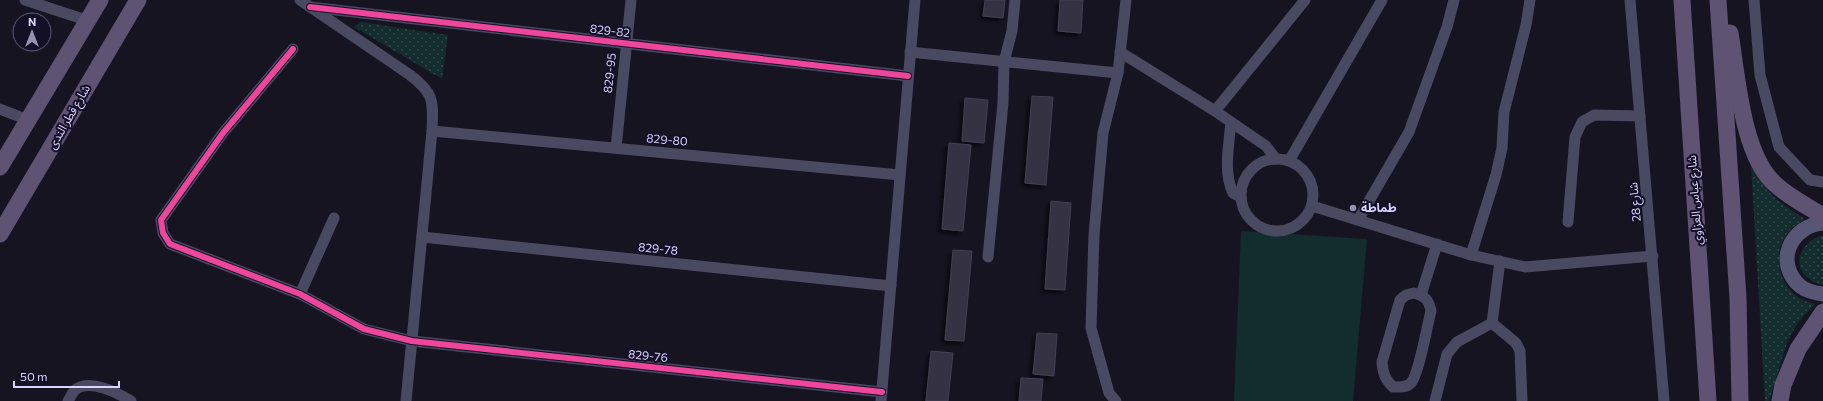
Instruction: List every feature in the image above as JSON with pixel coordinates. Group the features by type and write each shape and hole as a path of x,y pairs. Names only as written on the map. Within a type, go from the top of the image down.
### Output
{"main road":[{"path":"0,167 89,21 100,0"},
{"name":"شارع قطر الندى","path":"0,234 138,0"},
{"name":"شارع عباس العزاوي","path":"1682,0 1708,401"},
{"path":"1718,0 1738,298 1740,401"},
{"path":"1725,0 1744,119 1756,158 1774,183 1823,216"},
{"path":"1823,223 1814,224 1802,229 1793,237 1787,254 1788,265 1793,277 1800,286 1823,294"},
{"path":"1780,401 1783,385 1798,349 1823,312"}],"street":[{"path":"25,0 89,21"},
{"path":"300,0 425,86 432,98 432,131 406,401"},
{"name":"829-95","path":"616,148 631,0"},
{"path":"882,397 915,0"},
{"path":"988,257 1003,103 1004,62 1012,31 1015,0"},
{"path":"1116,401 1109,393 1091,328 1094,235 1103,133 1118,73 1126,0"},
{"path":"1216,111 1305,0"},
{"path":"1290,161 1382,0"},
{"path":"1358,220 1409,132 1447,27 1454,0"},
{"path":"1471,255 1499,162 1502,148 1504,112 1526,25 1530,0"},
{"name":"شارع 28","path":"1630,0 1653,256 1664,401"},
{"path":"1754,0 1760,75 1779,146 1810,180 1823,182"},
{"name":"829-82","path":"310,7 908,76"},
{"name":"829-76","path":"293,49 223,133 161,220 163,233 170,244 300,294 364,329 412,341 882,397"},
{"path":"910,52 1118,73"},
{"path":"1120,52 1216,111 1266,146 1276,159"},
{"path":"0,109 28,120"},
{"path":"1568,222 1575,137 1582,122 1594,115 1640,116"},
{"path":"1231,122 1228,160 1229,185 1233,194 1241,197"},
{"name":"829-80","path":"432,131 900,175"},
{"path":"1276,159 1290,161 1301,168 1310,179 1314,192 1312,206 1305,218 1294,227 1280,231 1266,230 1254,223 1244,211 1241,197 1243,183 1250,171 1262,162 1276,159"},
{"path":"1312,206 1471,255 1525,267 1653,256"},
{"path":"300,294 334,218"},
{"name":"829-78","path":"422,237 891,286"},
{"path":"1421,295 1437,244"},
{"path":"1492,323 1500,262"},
{"path":"1406,295 1421,295 1427,299 1430,304 1431,312 1416,372 1408,385 1404,387 1393,387 1386,380 1382,371 1382,362 1396,309 1400,300 1406,295"},
{"path":"1435,401 1447,354 1457,342 1492,323"},
{"path":"1492,323 1516,344 1520,351 1522,401"},
{"path":"68,401 74,391 87,385 117,393 131,401"}],"green space":[{"path":"361,22 448,35 442,79 354,27"},
{"path":"1751,166 1768,191 1774,197 1805,219 1792,228 1782,243 1779,261 1780,270 1787,286 1793,293 1804,300 1815,304 1798,322 1787,343 1769,401 1765,401"},
{"path":"1241,231 1367,239 1353,401 1234,401"},
{"path":"1820,236 1823,236 1823,285 1813,282 1806,276 1801,270 1799,262 1800,255 1804,247"}],"building":[{"path":"985,0 1005,0 1003,18 983,16"},
{"path":"1060,0 1083,0 1081,33 1058,31"},
{"path":"1032,96 1053,97 1046,185 1025,183"},
{"path":"965,98 988,100 984,143 962,141"},
{"path":"949,143 971,145 963,231 942,229"},
{"path":"1051,201 1071,203 1065,290 1045,289"},
{"path":"953,250 972,251 964,341 945,340"},
{"path":"1037,333 1057,334 1054,376 1033,374"},
{"path":"931,351 953,353 948,401 926,401"},
{"path":"1021,378 1043,379 1041,401 1019,401"}],"cycle path":[{"path":"310,7 908,76"},
{"path":"293,49 223,133 161,220 163,233 170,244 300,294 364,329 412,341 882,392"}],"place":[{"name":"طماطة","path":"1353,208"}]}
